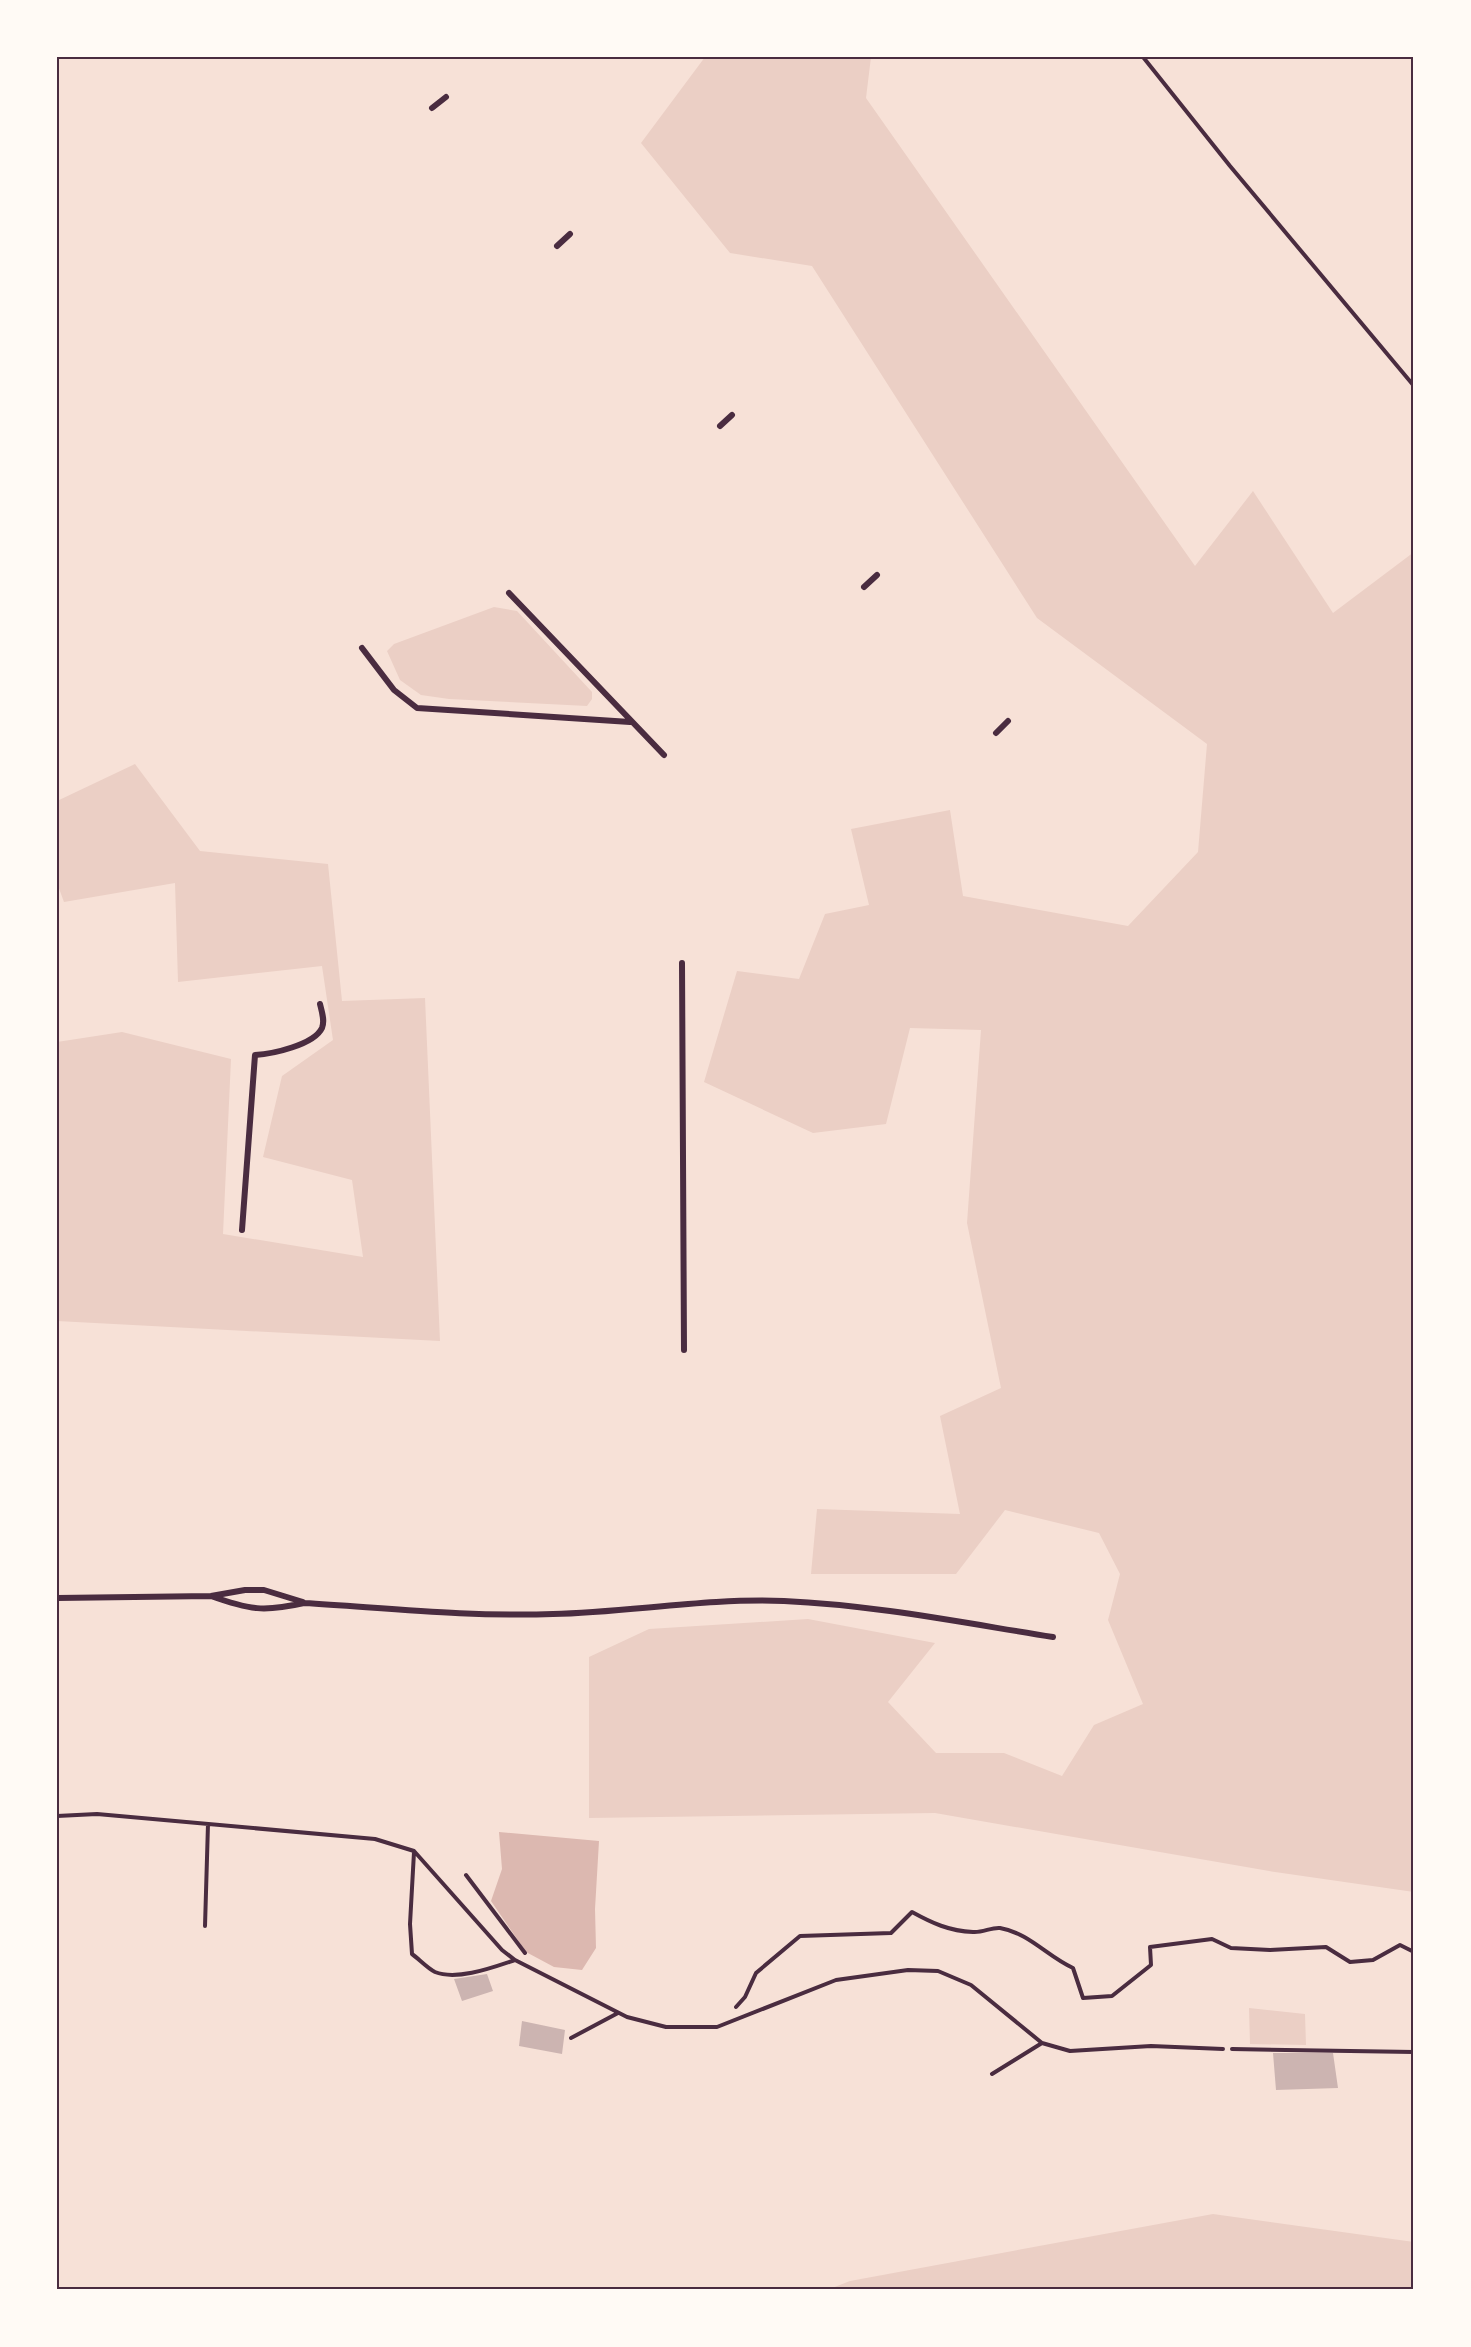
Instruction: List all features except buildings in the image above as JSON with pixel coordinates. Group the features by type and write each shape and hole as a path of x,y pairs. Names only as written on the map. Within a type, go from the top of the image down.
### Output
{"street":[{"path":"432,108 446,97"},
{"path":"557,246 570,234"},
{"path":"720,426 732,415"},
{"path":"864,587 877,575"},
{"path":"509,593 664,755"},
{"path":"362,648 394,690 417,708 630,722"},
{"path":"996,733 1008,721"},
{"path":"682,963 684,1350"},
{"path":"242,1230 255,1055 282,1051 315,1036 322,1029 324,1021 321,1004"},
{"path":"57,1598 211,1596 245,1590 264,1590 304,1603 442,1612 550,1614 734,1601 781,1601 888,1612 1053,1637"},
{"path":"211,1596 238,1606 260,1610 304,1603"}],"lane":[{"path":"1143,57 1230,166 1414,386"},
{"path":"57,1816 97,1814 375,1839 414,1851 502,1950 515,1960 618,2013 666,2027 717,2027 836,1980 908,1970 938,1971 971,1985 1042,2043 1070,2051 1151,2046 1223,2049"},
{"path":"205,1926 208,1824"},
{"path":"414,1851 410,1924 412,1954 435,1972 454,1974 478,1971 515,1960"},
{"path":"571,2038 618,2013"},
{"path":"992,2074 1042,2043"}],"path":[{"path":"466,1875 528,1957"},
{"path":"717,2027 744,1997 756,1973 800,1936 891,1933 912,1912 936,1926 975,1932 999,1928 1030,1940 1055,1960 1073,1968 1083,1998 1112,1996 1151,1965 1150,1947 1212,1939 1231,1948 1270,1950 1326,1947 1350,1962 1373,1960 1400,1945 1414,1952"},
{"path":"1223,2049 1414,2052"}],"shaded area":[{"path":"705,57 871,57 866,98 1195,566 1253,491 1333,613 1414,552 1414,1892 1275,1872 935,1813 589,1818 589,1657 649,1629 808,1619 935,1643 888,1702 936,1753 1004,1753 1062,1776 1094,1725 1143,1704 1108,1620 1120,1574 1099,1533 1005,1510 956,1574 811,1574 817,1509 960,1514 940,1416 1001,1388 967,1223 981,1030 910,1028 886,1124 813,1133 704,1082 737,971 799,979 825,914 869,905 851,829 950,810 963,896 1128,926 1198,852 1207,744 1037,618 812,266 730,253 641,143"},
{"path":"494,607 517,611 592,692 592,699 587,706 449,699 421,695 400,680 387,651 394,644"},
{"path":"135,764 200,851 328,864 342,1001 425,998 440,1341 57,1321 57,1042 122,1032 231,1059 223,1234 363,1257 352,1180 263,1157 282,1076 333,1040 322,966 178,982 175,883 64,902 57,883 57,801"},
{"path":"499,1832 599,1841 595,1909 596,1948 582,1970 554,1967 526,1952 491,1901 502,1869"},
{"path":"1249,2008 1305,2014 1306,2045 1250,2044"},
{"path":"1213,2214 1414,2242 1414,2290 827,2290 850,2281"}]}
